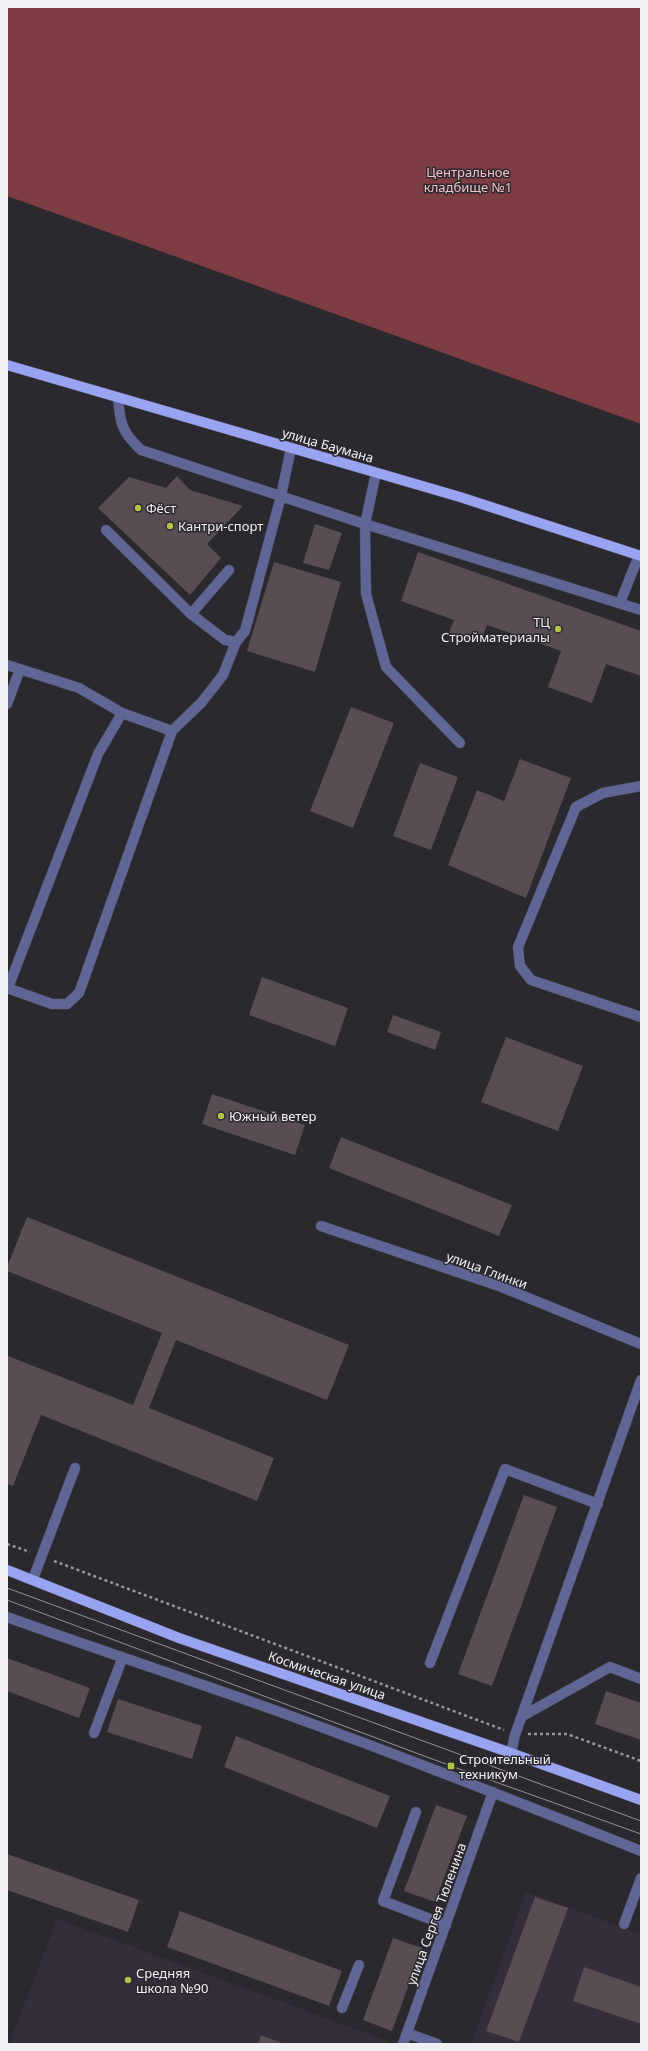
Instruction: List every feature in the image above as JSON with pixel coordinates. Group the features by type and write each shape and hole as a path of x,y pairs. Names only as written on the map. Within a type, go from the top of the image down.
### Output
{"main road":[{"name":"улица Баумана","path":"7,365 460,497 640,556"},
{"name":"Космическая улица","path":"7,1570 179,1638 511,1753 641,1800"}],"street":[{"path":"118,398 122,425 128,437 141,450 365,524 641,610"},
{"path":"122,713 98,754 8,988 52,1004 67,1004 79,993 172,731 201,703 223,676 236,642 245,631 291,448"},
{"path":"376,473 365,524 366,594 386,667 460,743"},
{"path":"106,530 190,614 225,640 236,642"},
{"path":"620,603 640,556"},
{"path":"190,614 229,570"},
{"path":"7,665 79,688 122,713 172,731"},
{"path":"7,704 20,669"},
{"path":"641,786 604,793 576,807 518,947 520,966 532,980 641,1017"},
{"name":"улица Глинки","path":"321,1226 498,1286 641,1344"},
{"path":"511,1753 515,1734 641,1380"},
{"path":"33,1579 75,1468"},
{"path":"430,1663 505,1469 598,1504"},
{"path":"7,1617 122,1659 232,1695 493,1792 641,1851"},
{"path":"94,1733 122,1659"},
{"path":"522,1717 610,1667 641,1679"},
{"name":"улица Сергея Тюленина","path":"403,2044 493,1792"},
{"path":"416,1812 383,1901 446,1925"},
{"path":"624,1924 641,1878"},
{"path":"342,2008 359,1965"},
{"path":"407,2033 437,2044"}],"path":[{"path":"7,1544 515,1734 568,1734 641,1761"}],"shaded area":[{"path":"526,1892 641,1934 641,2044 471,2044"},
{"name":"Средняя школа №90","path":"57,1919 388,2041 387,2044 9,2044"}],"green space":[{"name":"Центральное кладбище №1","path":"7,7 641,7 641,424 7,196"}],"building":[{"name":"Кантри-спорт","path":"177,476 190,490 243,506 207,544 221,558 190,595 98,508 129,477 166,488"},
{"path":"315,524 342,533 329,570 303,563"},
{"name":"ТЦ Стройматериалы","path":"418,552 641,631 641,676 606,664 592,703 548,687 561,651 487,625 480,644 449,633 454,620 401,601"},
{"path":"274,562 341,582 315,672 247,651"},
{"path":"351,707 394,723 353,828 310,811"},
{"path":"520,759 571,778 526,898 448,865 477,790 504,801"},
{"path":"420,763 458,777 431,850 393,836"},
{"path":"262,977 348,1008 335,1046 249,1015"},
{"path":"393,1015 441,1032 435,1050 387,1032"},
{"path":"506,1037 583,1066 558,1131 481,1102"},
{"path":"212,1094 305,1125 295,1155 202,1124"},
{"path":"341,1137 512,1205 499,1236 329,1168"},
{"path":"27,1217 349,1345 327,1400 176,1340 149,1408 274,1458 257,1501 41,1415 13,1486 7,1484 8,1356 133,1405 162,1333 7,1271 7,1267"},
{"path":"524,1495 557,1507 492,1686 458,1674"},
{"path":"7,1658 90,1688 79,1718 7,1691"},
{"path":"606,1691 641,1703 641,1740 595,1724"},
{"path":"118,1699 202,1726 192,1759 107,1732"},
{"path":"236,1736 390,1796 377,1828 224,1767"},
{"path":"436,1805 467,1816 435,1902 404,1891"},
{"path":"7,1854 139,1900 128,1932 7,1890"},
{"path":"535,1897 568,1908 519,2042 486,2031"},
{"path":"180,1911 342,1971 329,2006 167,1947"},
{"path":"393,1938 422,1948 392,2031 363,2020"},
{"path":"584,1967 641,1987 641,2024 573,2001"},
{"path":"261,2035 284,2044 258,2044"}],"tram line":[{"path":"7,1588 641,1821"},
{"path":"7,1600 451,1766 641,1834"}],"place":[{"name":"Фёст","path":"138,508"},
{"name":"Кантри-спорт","path":"170,526"},
{"name":"ТЦ Стройматериалы","path":"558,629"},
{"name":"Южный ветер","path":"221,1116"},
{"name":"Строительный техникум","path":"451,1766"},
{"name":"Средняя школа №90","path":"128,1980"}]}
